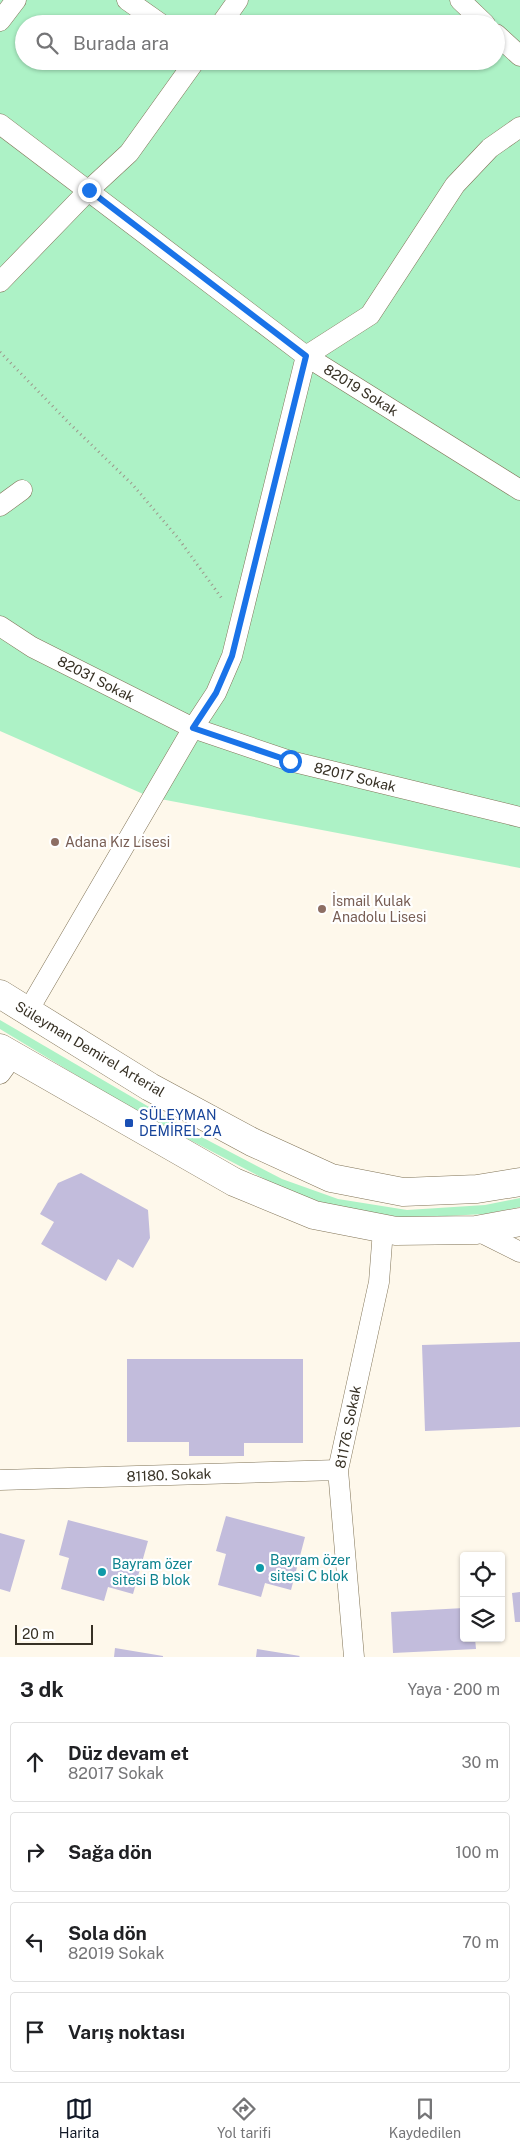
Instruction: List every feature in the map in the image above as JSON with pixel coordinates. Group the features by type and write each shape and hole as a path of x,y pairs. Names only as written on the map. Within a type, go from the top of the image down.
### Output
{"main road":[{"name":"Süleyman Demirel Arterial","path":"0,994 176,1101 252,1142 331,1178 403,1192 477,1189 520,1182"},
{"path":"4,1059 234,1182 314,1215 383,1230 476,1230 520,1222"}],"street":[{"path":"0,21 16,0"},
{"path":"128,0 149,15"},
{"path":"228,15 238,0"},
{"path":"460,0 476,15"},
{"path":"505,42 520,56"},
{"path":"0,282 89,190 129,153 189,70"},
{"name":"82019 Sokak","path":"0,124 306,356 520,490"},
{"path":"28,1011 193,728 216,693 232,656 306,356 370,315 455,185 490,148 520,127"},
{"path":"0,506 22,490"},
{"name":"82031 Sokak","path":"0,626 32,647 193,728"},
{"name":"82017 Sokak","path":"193,728 290,761 520,817"},
{"name":"81176. Sokak","path":"354,1657 338,1470 379,1282 383,1230"},
{"path":"476,1230 520,1252"},
{"name":"81180. Sokak","path":"0,1480 338,1470"}],"path":[{"path":"0,352 133,485 178,538 239,623"}],"green space":[{"path":"0,0 520,0 520,868 150,797 0,731"},
{"path":"0,1020 192,1132 282,1179 338,1199 407,1210 485,1205 520,1198 520,1207 485,1214 408,1218 336,1208 278,1186 188,1139 99,1089 0,1029"}],"building":[{"path":"81,1173 148,1210 150,1238 133,1268 118,1259 106,1281 41,1244 54,1222 40,1214 58,1183"},
{"path":"520,1342 520,1427 425,1431 422,1345"},
{"path":"127,1359 303,1359 303,1443 244,1443 244,1456 189,1456 189,1442 127,1442"},
{"name":"Bayram özer sitesi C blok","path":"226,1516 305,1537 291,1590 265,1583 261,1597 218,1585 226,1554 216,1551"},
{"name":"Bayram özer sitesi B blok","path":"68,1520 148,1541 133,1594 108,1587 104,1601 61,1589 69,1558 59,1555"},
{"path":"0,1533 25,1540 10,1592 0,1589"},
{"path":"520,1592 520,1622 515,1622 512,1593"},
{"path":"460,1608 460,1642 475,1642 476,1649 393,1653 391,1612"},
{"path":"115,1648 163,1656 163,1657 114,1657"},
{"path":"257,1649 300,1656 256,1657"}],"place":[{"name":"Adana Kız Lisesi","path":"55,842"},
{"name":"İsmail Kulak Anadolu Lisesi","path":"322,909"},
{"name":"SÜLEYMAN DEMİREL 2A","path":"129,1123"},
{"name":"Bayram özer sitesi C blok","path":"260,1568"},
{"name":"Bayram özer sitesi B blok","path":"102,1572"}],"route":[{"path":"89,190 306,356 232,656 216,693 193,728 290,761"}]}
